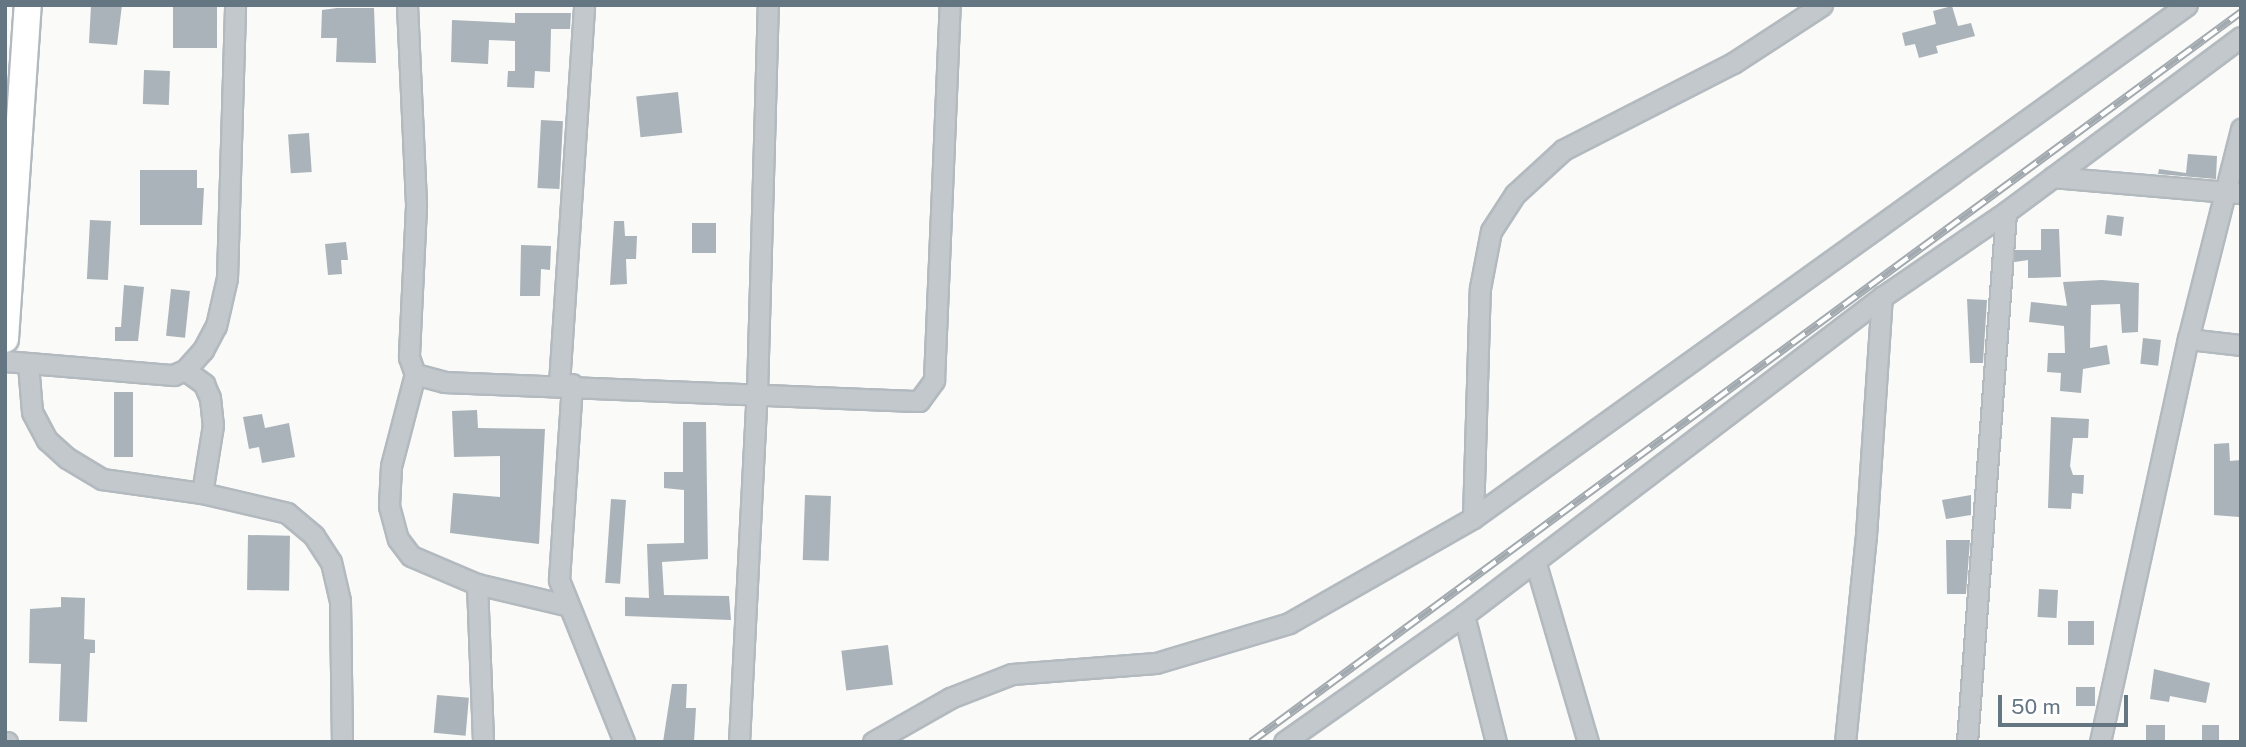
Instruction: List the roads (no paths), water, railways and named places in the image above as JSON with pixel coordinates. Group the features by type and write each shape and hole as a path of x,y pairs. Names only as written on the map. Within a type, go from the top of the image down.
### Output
{"street":[{"path":"5,153 11,5"},
{"path":"5,339 28,5"},
{"path":"5,361 173,375 185,370 216,326 227,278 235,5"},
{"path":"407,5 416,206 409,357 415,374 390,466 389,506 398,539 411,556 477,584 566,605"},
{"path":"584,5 559,558 566,605 624,742"},
{"path":"738,742 757,391 768,5"},
{"path":"415,374 436,381 757,391 919,401 929,393 934,380 950,5"},
{"path":"1473,518 1480,288 1491,231 1515,194 1563,150 1733,63 1822,5"},
{"path":"873,742 950,698 1013,674 1156,663 1289,623 1473,518 2187,5"},
{"path":"1284,742 1464,615 1882,297 2006,212 2241,37"},
{"path":"2100,742 2188,339 2232,193 2241,129"},
{"path":"2053,177 2232,193"},
{"path":"1967,742 2006,212"},
{"path":"1845,742 1866,535 1882,297"},
{"path":"2188,339 2241,345"},
{"path":"28,364 32,412 47,440 66,458 102,480 202,493 287,513 314,536 331,562 341,601 342,742"},
{"path":"185,370 204,384 210,398 213,425 202,493"},
{"path":"1535,561 1588,742"},
{"path":"477,584 483,742"},
{"path":"1464,615 1496,742"}],"railway":[{"path":"1251,742 2241,12"}]}
